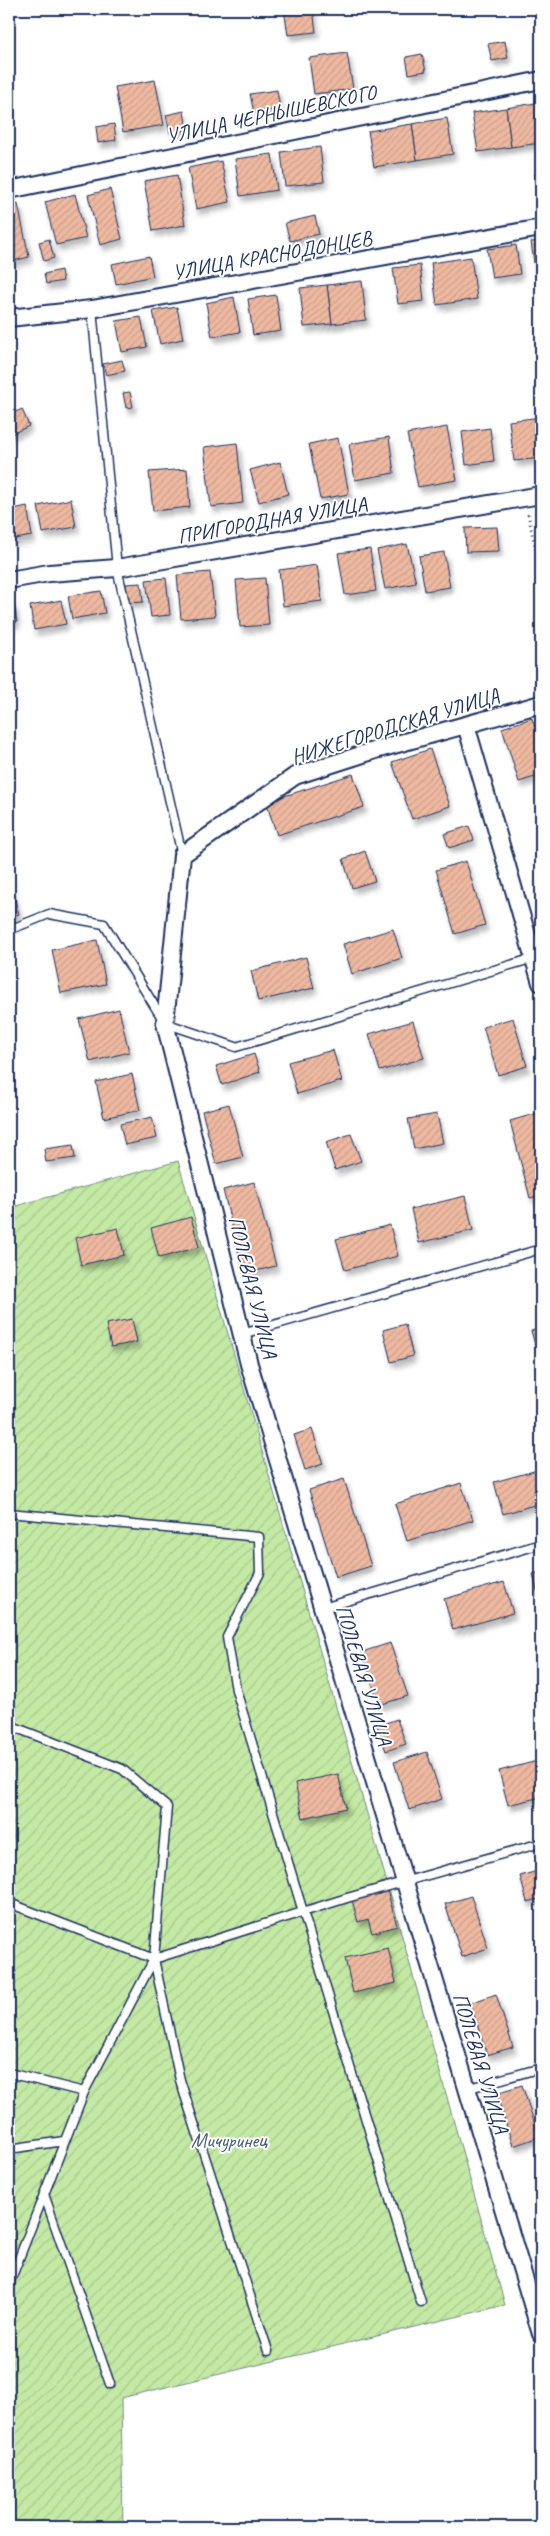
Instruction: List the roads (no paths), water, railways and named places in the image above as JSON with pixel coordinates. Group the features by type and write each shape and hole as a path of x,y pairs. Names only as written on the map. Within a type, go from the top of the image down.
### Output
{"street":[{"name":"УЛИЦА ЧЕРНЫШЕВСКОГО","path":"9,190 541,80"},
{"name":"УЛИЦА КРАСНОДОНЦЕВ","path":"9,318 92,309 541,228"},
{"name":"ПРИГОРОДНАЯ УЛИЦА","path":"9,580 49,574 117,568 541,495"},
{"name":"НИЖЕГОРОДСКАЯ УЛИЦА","path":"182,855 296,776 379,749 541,704"},
{"path":"466,725 541,983"},
{"path":"165,1023 182,855"},
{"name":"ПОЛЕВАЯ УЛИЦА","path":"165,1023 242,1334 404,1884 541,2334"}],"lane":[{"path":"92,309 117,568 182,855"},
{"path":"9,930 49,914 104,924 165,1023 236,1047 534,958"},
{"path":"242,1334 541,1248"},
{"path":"9,1513 259,1537 260,1573 227,1637 236,1690 421,2302"},
{"path":"322,1608 541,1544"},
{"path":"9,1724 122,1769 167,1807 154,1959 180,2080 268,2351"},
{"path":"9,1903 154,1959 388,1886 404,1884 541,1844"},
{"path":"9,2284 84,2092 154,1959"},
{"path":"466,2089 541,2068"},
{"path":"9,2073 84,2092"},
{"path":"9,2149 64,2141"},
{"path":"44,2194 110,2384"}],"park label":[{"name":"Мичуринец","path":"229,2140"}]}
